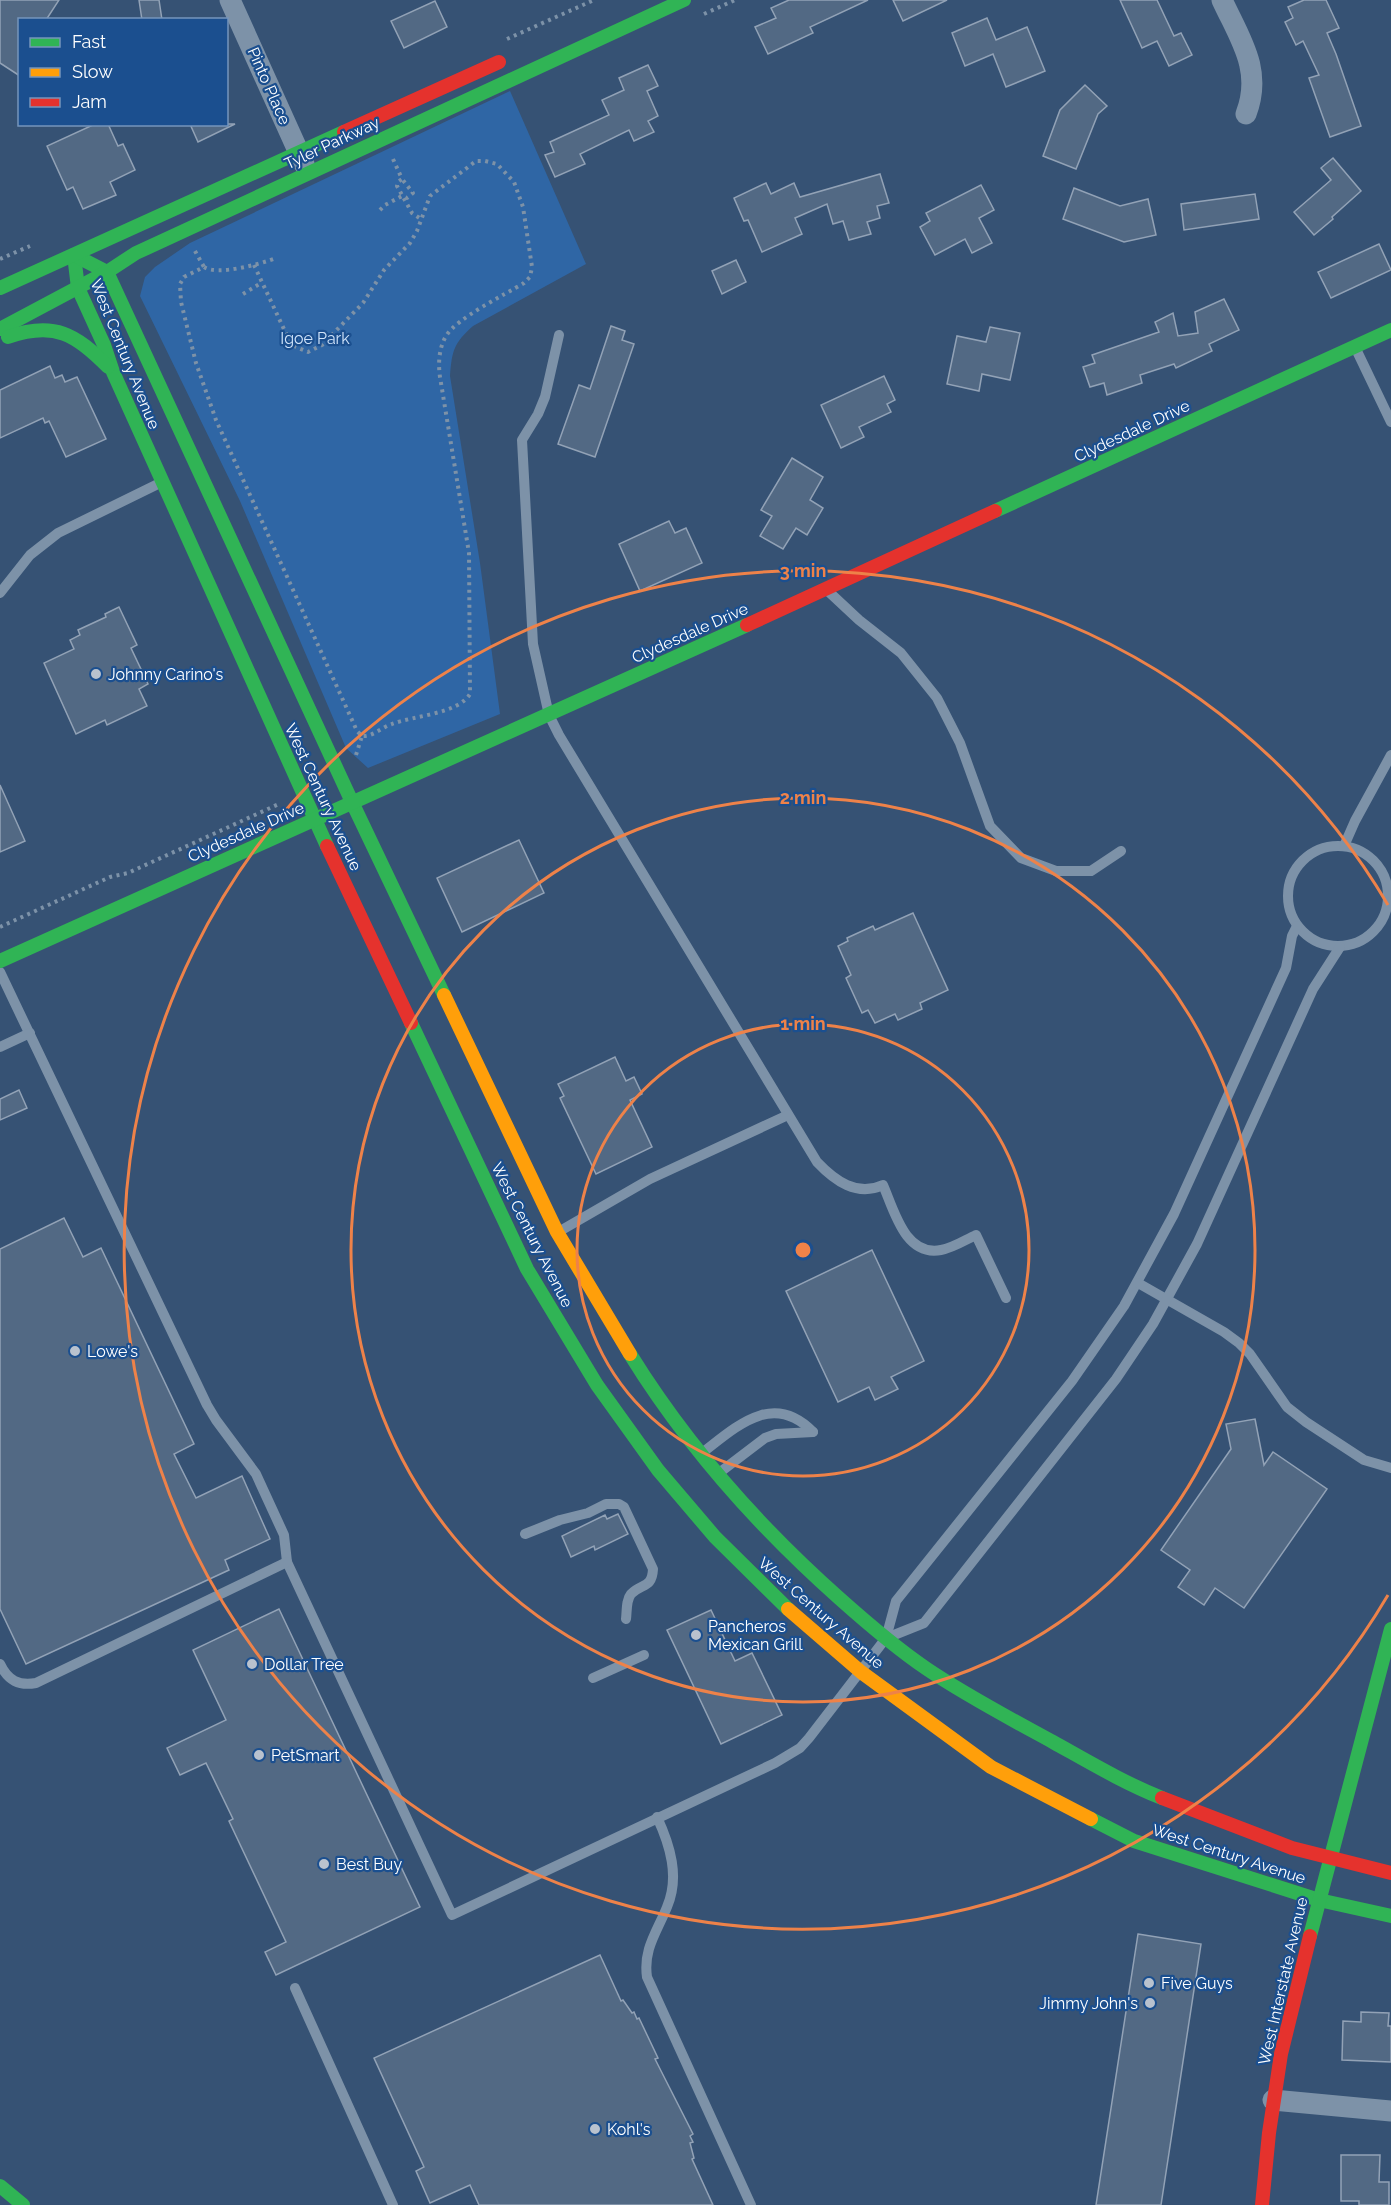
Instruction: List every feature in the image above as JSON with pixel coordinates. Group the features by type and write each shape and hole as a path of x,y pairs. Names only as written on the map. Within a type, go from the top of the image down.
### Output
{"main road":[{"name":"Tyler Parkway","path":"0,329 107,272 136,253 684,0"},
{"name":"Tyler Parkway","path":"0,288 516,54"},
{"name":"West Century Avenue","path":"74,255 107,272 352,802 557,1232 632,1357 716,1475 797,1561 886,1638 927,1669 1013,1721 1141,1790 1292,1848 1391,1873"},
{"name":"West Century Avenue","path":"74,255 78,288 161,482 314,819 527,1269 586,1369 658,1470 715,1537 783,1605 861,1672 991,1767 1134,1841 1319,1900 1391,1916"},
{"path":"0,340 31,329 56,330 81,341 113,372"},
{"name":"Clydesdale Drive","path":"0,961 549,715 1391,330"},
{"name":"West Interstate Avenue","path":"1263,2205 1273,2100 1281,2054 1391,1629"},
{"path":"0,2185 19,2202"}],"street":[{"name":"Pinto Place","path":"230,0 308,172"},
{"path":"1222,0 1248,58 1252,73 1253,87 1246,114"},
{"path":"1273,2100 1391,2111"}],"lane":[{"path":"559,335 545,397 538,414 522,440 533,644 549,715 811,1153 833,1177 861,1191 872,1191 883,1185 904,1233 915,1245 932,1251 940,1251 976,1235 1006,1298"},
{"path":"1355,346 1391,422"},
{"path":"0,593 30,555 58,533 161,482"},
{"path":"826,589 859,620 901,653 937,699 960,743 990,826 1021,858 1056,871 1091,871 1121,851"},
{"path":"1344,846 1391,755"},
{"path":"1328,846 1344,846 1360,851 1374,861 1384,874 1388,890 1388,907 1381,922 1370,935 1356,944 1340,947 1323,945 1308,937 1297,926 1289,910 1287,894 1291,877 1299,863 1312,852 1328,846"},
{"path":"0,972 207,1405 256,1474 284,1535 287,1562 452,1915 775,1763 800,1748 817,1729 886,1638 896,1601 1072,1381 1138,1283 1174,1214 1286,968 1292,936 1297,926"},
{"path":"886,1638 924,1623 1116,1379 1168,1299 1207,1224 1313,989 1340,947"},
{"path":"0,1047 30,1033"},
{"path":"557,1232 651,1179 788,1115"},
{"path":"1138,1283 1239,1342 1250,1354 1282,1401 1306,1422 1364,1460 1391,1468"},
{"path":"700,1455 738,1425 759,1415 783,1413 804,1423 813,1432 776,1434 765,1438 716,1475"},
{"path":"525,1534 560,1520 588,1513 606,1504 619,1504 624,1507 653,1569 648,1584 632,1593 629,1598 627,1619"},
{"path":"0,1664 9,1678 16,1683 25,1685 36,1683 287,1562"},
{"path":"593,1678 644,1655"},
{"path":"657,1817 670,1848 673,1880 668,1906 648,1947 647,1977 751,2205"},
{"path":"295,1988 393,2205"}],"path":[{"path":"380,210 402,196 407,198 413,193 402,179 391,156"},
{"path":"254,265 291,342 302,351 308,352 316,350 368,297 379,276 414,238 430,196 472,164 481,160 497,164 514,182 522,201 531,272 524,283 457,324 447,335 440,354 440,377 469,553 470,694 465,701 453,707 393,723 369,736 362,736"},
{"path":"402,179 397,186 412,213 421,219"},
{"path":"190,246 204,267 214,271 254,265 276,258"},
{"path":"204,267 184,277 180,284 181,302 196,363 216,420 357,730 362,736"},
{"path":"243,294 261,283"},
{"path":"337,768 355,760 362,736"},
{"path":"0,927 110,877 128,873 279,805 284,800 284,793 299,786"}],"green space":[{"name":"Igoe Park","path":"510,91 586,264 473,326 458,342 452,360 450,376 480,563 500,714 368,768 346,748 240,501 140,296 145,277 155,267 190,243"}],"building":[{"path":"0,0 59,0 47,18 18,18 18,75 0,63"},
{"path":"139,0 159,0 162,18 142,18"},
{"path":"789,0 868,0 810,27 813,33 768,54 755,27 776,18 771,8"},
{"path":"893,0 947,0 903,21"},
{"path":"1120,0 1157,0 1174,36 1181,33 1192,55 1169,66 1157,41 1142,48"},
{"path":"1304,0 1326,0 1339,28 1327,33 1361,126 1330,137 1309,78 1319,75 1303,41 1296,45 1285,22 1293,18 1288,7"},
{"path":"435,1 447,27 404,48 391,21"},
{"path":"987,18 996,40 1027,27 1045,71 1006,87 993,54 965,66 952,33"},
{"path":"648,65 658,86 647,91 658,116 648,121 654,132 634,141 629,130 580,154 585,164 555,177 545,155 554,152 550,142 609,115 602,100 624,90 619,78"},
{"path":"1085,85 1107,106 1098,114 1076,169 1043,156 1060,110"},
{"path":"235,124 198,142 191,126"},
{"path":"91,126 109,126 118,146 123,144 135,170 110,182 116,195 83,209 73,187 67,190 47,146"},
{"path":"1333,158 1361,191 1314,235 1294,212 1331,180 1321,168"},
{"path":"880,174 889,203 877,206 880,218 867,222 871,234 849,240 843,221 833,224 827,204 795,218 802,234 762,252 748,220 744,221 734,198 766,183 771,194 794,183 800,197"},
{"path":"981,185 994,210 979,218 992,243 972,253 965,239 935,255 920,227 930,221 926,213"},
{"path":"1074,188 1120,206 1148,199 1156,235 1124,242 1063,219"},
{"path":"1255,194 1259,219 1184,230 1181,204"},
{"path":"1379,244 1391,270 1331,298 1318,272"},
{"path":"736,260 746,282 722,294 712,271"},
{"path":"1224,299 1239,330 1209,344 1212,351 1176,368 1174,364 1140,375 1142,383 1107,395 1104,383 1090,387 1083,367 1095,363 1092,355 1159,332 1155,322 1173,313 1178,336 1198,333 1195,312"},
{"path":"611,326 625,331 622,340 634,344 595,457 558,444 579,385 590,389"},
{"path":"990,327 1020,333 1010,380 982,374 979,391 947,384 957,336 986,342"},
{"path":"50,366 55,378 62,375 65,382 77,377 106,439 66,457 49,421 45,423 43,418 0,438 0,390"},
{"path":"884,376 895,400 887,404 891,412 859,427 864,437 841,448 821,405"},
{"path":"792,458 823,477 810,500 823,508 807,535 796,528 783,549 760,536 772,516 761,510"},
{"path":"669,521 675,533 686,528 702,563 640,591 619,544"},
{"name":"Johnny Carino's","path":"119,607 137,645 131,648 148,684 139,689 147,706 107,725 105,720 76,734 44,663 74,649 70,640 80,635 78,630 106,617 105,614"},
{"path":"0,785 25,841 0,852"},
{"path":"519,840 544,893 462,932 437,878"},
{"path":"913,913 948,990 920,1003 922,1009 898,1020 895,1014 875,1023 868,1010 862,1013 846,978 851,975 838,946 848,941 847,938 873,926 875,930"},
{"path":"615,1057 626,1081 634,1077 642,1094 630,1100 652,1147 596,1174 560,1098 564,1096 558,1084"},
{"path":"19,1090 27,1108 0,1120 0,1099"},
{"name":"Lowe's","path":"64,1218 83,1257 101,1248 194,1444 174,1454 196,1498 242,1476 270,1539 225,1560 229,1570 26,1664 0,1609 0,1249"},
{"path":"872,1250 924,1361 891,1377 898,1389 875,1400 869,1387 838,1402 786,1291"},
{"path":"1255,1419 1264,1465 1273,1452 1327,1489 1244,1608 1215,1588 1204,1605 1178,1587 1190,1570 1161,1550 1231,1449 1226,1424"},
{"path":"618,1514 628,1534 595,1550 594,1546 571,1557 562,1536 605,1515 607,1519"},
{"path":"279,1609 420,1907 276,1975 265,1952 286,1942 229,1821 233,1819 206,1763 180,1775 167,1748 226,1720 193,1650"},
{"path":"711,1610 735,1661 752,1653 782,1715 721,1744 667,1630"},
{"path":"1138,1934 1201,1944 1161,2205 1096,2205"},
{"path":"600,1955 621,2001 623,2000 632,2013 634,2012 637,2019 639,2018 658,2058 655,2059 693,2134 690,2136 693,2142 690,2143 694,2158 692,2159 713,2205 479,2205 470,2185 430,2203 416,2171 424,2167 374,2058"},
{"path":"1361,2012 1389,2013 1391,2062 1342,2060 1343,2021 1361,2022"},
{"path":"1341,2155 1380,2155 1379,2182 1389,2182 1389,2205 1359,2205 1359,2201 1341,2201"}],"traffic: fast":[{"path":"0,329 107,272 136,253 684,0"},
{"path":"0,288 344,132"},
{"path":"74,255 78,288 104,345 113,372 327,846"},
{"path":"74,255 107,272 352,802 444,995"},
{"path":"8,337 39,330 63,334 85,346 108,367"},
{"path":"995,511 1391,330"},
{"path":"0,961 747,625"},
{"path":"411,1023 527,1269 597,1385 658,1470 715,1537 788,1609"},
{"path":"630,1354 675,1421 752,1513 809,1571 871,1626 915,1661 973,1698 1107,1772 1162,1798"},
{"path":"1310,1936 1391,1629"},
{"path":"1091,1819 1134,1841 1319,1900 1391,1916"},
{"path":"0,2186 23,2205"}],"traffic: slow":[{"path":"444,995 557,1232 630,1354"},
{"path":"788,1609 861,1672 991,1767 1091,1819"}],"traffic: jam":[{"path":"344,132 499,62"},
{"path":"747,625 995,511"},
{"path":"327,846 411,1023"},
{"path":"1162,1798 1292,1848 1391,1873"},
{"path":"1262,2205 1269,2133 1281,2054 1310,1936"}],"place":[{"name":"Johnny Carino's","path":"96,674"},
{"name":"Lowe's","path":"75,1351"},
{"name":"Pancheros Mexican Grill","path":"696,1635"},
{"name":"Dollar Tree","path":"252,1664"},
{"name":"PetSmart","path":"259,1755"},
{"name":"Best Buy","path":"324,1864"},
{"name":"Five Guys","path":"1149,1983"},
{"name":"Jimmy John's","path":"1150,2003"},
{"name":"Kohl's","path":"595,2129"}]}
